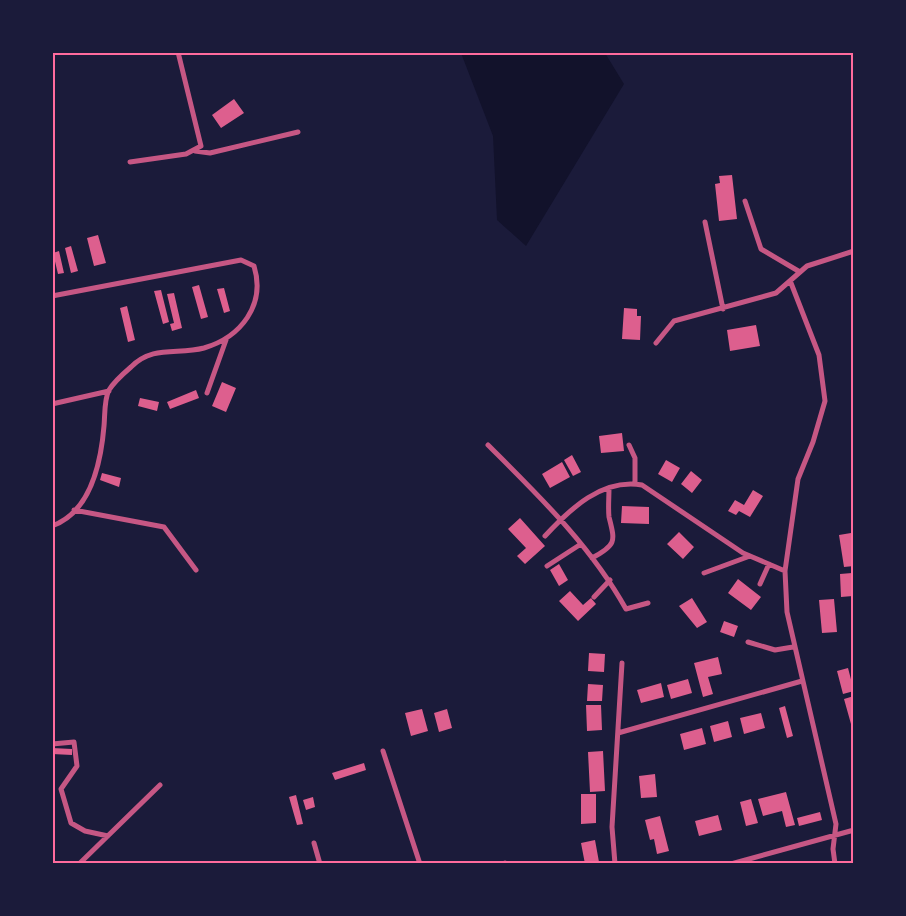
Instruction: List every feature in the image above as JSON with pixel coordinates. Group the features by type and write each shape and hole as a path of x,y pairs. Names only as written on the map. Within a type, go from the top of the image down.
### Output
{"street":[{"path":"178,52 201,146 195,151"},
{"path":"130,162 195,151 210,153 298,132"},
{"path":"745,201 761,249 800,272"},
{"path":"705,222 723,309"},
{"path":"656,343 674,321 776,293 807,266 854,251"},
{"path":"52,296 241,260 254,266 259,282 257,299 250,317 226,340 202,348 154,352 135,363 109,391 52,404"},
{"path":"790,283 819,355 825,401 813,442 798,479 785,571 787,612 793,647 825,774 836,836 833,849 835,864"},
{"path":"207,393 226,340"},
{"path":"52,526 74,510 92,489 102,446 109,391"},
{"path":"488,445 561,519 610,580 626,609 648,603"},
{"path":"629,445 635,458 635,484"},
{"path":"545,536 573,506 609,488 627,483 642,485 750,556 785,571"},
{"path":"592,558 611,545 614,539 609,514 609,488"},
{"path":"74,510 164,527 196,570"},
{"path":"547,566 581,544"},
{"path":"704,573 750,556"},
{"path":"760,584 769,564"},
{"path":"594,597 610,580"},
{"path":"748,642 775,650 793,647"},
{"path":"615,864 612,827 622,663"},
{"path":"618,733 802,681"},
{"path":"52,744 74,742 77,766 62,789 71,823 85,831 108,837"},
{"path":"383,751 420,864"},
{"path":"79,864 160,785"},
{"path":"731,864 854,830"},
{"path":"314,843 320,864"}],"shaded area":[{"path":"461,53 605,53 624,84 526,246 497,220 493,136"}],"building":[{"path":"234,99 244,113 221,128 212,115"},
{"path":"732,175 737,219 719,221 715,184 720,183 719,176"},
{"path":"98,235 106,263 94,266 87,238"},
{"path":"71,246 78,271 71,273 65,248"},
{"path":"59,251 64,273 58,274 53,253"},
{"path":"199,285 208,317 201,319 192,287"},
{"path":"224,288 230,311 224,313 217,289"},
{"path":"161,290 169,322 163,324 154,291"},
{"path":"174,293 182,328 172,331 170,324 174,323 167,294"},
{"path":"127,306 135,340 128,342 120,308"},
{"path":"624,308 637,309 637,316 641,316 640,340 622,339"},
{"path":"756,325 760,346 730,351 727,330"},
{"path":"222,382 236,388 226,412 212,406"},
{"path":"196,390 199,398 170,409 167,402"},
{"path":"140,398 159,402 157,411 138,406"},
{"path":"622,433 624,451 601,453 599,436"},
{"path":"572,455 581,472 573,476 564,460"},
{"path":"666,460 680,468 672,482 658,474"},
{"path":"562,462 570,477 550,488 542,474"},
{"path":"691,471 702,480 692,493 681,484"},
{"path":"102,473 121,478 119,487 100,480"},
{"path":"753,490 763,496 750,517 739,511 736,515 728,511 735,500 744,505"},
{"path":"622,506 649,507 649,524 621,523"},
{"path":"520,518 545,546 525,564 517,556 526,548 508,529"},
{"path":"679,532 694,547 683,559 667,544"},
{"path":"851,533 854,566 844,567 839,535"},
{"path":"559,564 568,580 559,586 550,570"},
{"path":"852,573 853,596 841,597 840,574"},
{"path":"738,579 761,597 751,610 728,593"},
{"path":"570,591 583,605 591,598 596,604 578,621 559,601"},
{"path":"692,598 707,622 697,628 679,606"},
{"path":"834,599 837,632 822,633 819,600"},
{"path":"724,621 738,626 734,637 720,632"},
{"path":"589,653 605,654 604,672 588,671"},
{"path":"718,657 722,674 708,677 713,694 703,697 694,663"},
{"path":"848,668 854,691 843,694 837,671"},
{"path":"688,679 692,693 671,699 667,685"},
{"path":"661,683 664,697 641,703 637,690"},
{"path":"588,684 603,685 602,701 587,701"},
{"path":"854,696 854,723 851,724 844,699"},
{"path":"586,705 601,705 602,730 587,731"},
{"path":"785,706 793,736 787,738 779,708"},
{"path":"422,709 428,731 411,736 405,713"},
{"path":"447,709 452,728 439,732 434,713"},
{"path":"761,713 765,728 744,734 740,718"},
{"path":"728,721 732,737 714,742 710,726"},
{"path":"702,728 706,744 684,750 680,734"},
{"path":"52,748 72,749 72,755 52,754"},
{"path":"603,751 605,791 590,792 588,752"},
{"path":"364,763 366,770 335,780 332,773"},
{"path":"655,774 657,797 641,798 639,776"},
{"path":"786,792 795,825 786,827 782,811 763,816 758,799"},
{"path":"581,794 596,794 596,823 581,824"},
{"path":"296,795 303,824 297,825 289,797"},
{"path":"313,797 315,807 306,810 303,800"},
{"path":"751,799 758,823 746,826 740,802"},
{"path":"820,812 822,820 799,826 797,818"},
{"path":"718,815 722,830 699,836 695,821"},
{"path":"660,816 669,851 657,854 654,839 650,840 645,820"},
{"path":"595,840 599,862 585,864 581,843"}]}
